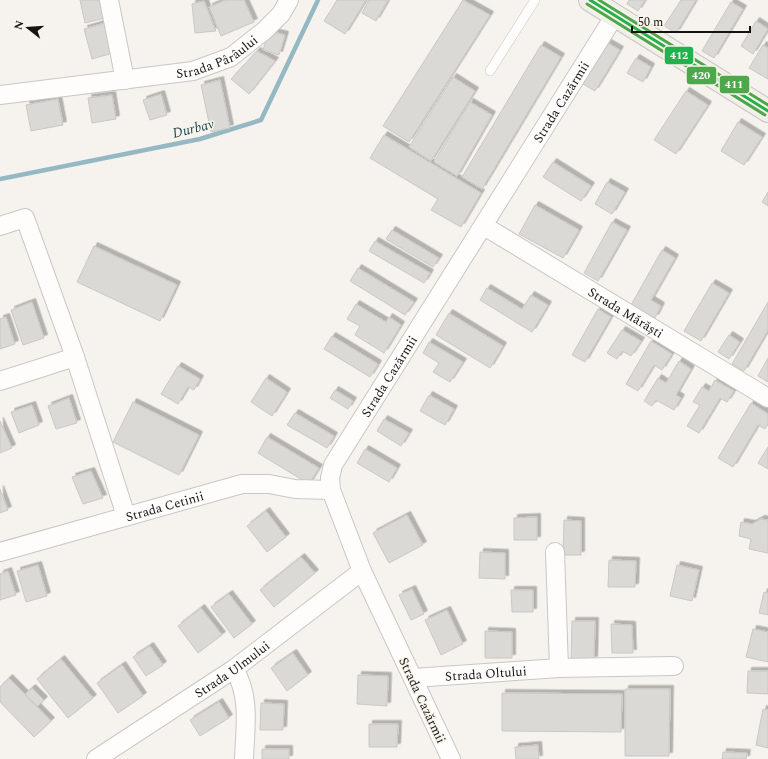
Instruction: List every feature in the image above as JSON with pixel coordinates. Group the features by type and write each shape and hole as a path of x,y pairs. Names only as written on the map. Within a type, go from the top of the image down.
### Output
{"main road":[{"path":"590,0 768,111"}],"street":[{"path":"109,0 125,80"},
{"name":"Strada Pârâului","path":"0,95 193,71 231,57 264,31 281,14 289,0"},
{"name":"Strada Cazărmii","path":"451,759 362,571 331,490 330,478 333,465 484,226 614,15"},
{"path":"0,226 25,218 75,357 126,516"},
{"name":"Strada Mărăști","path":"484,226 768,398"},
{"path":"0,381 75,357"},
{"name":"Strada Cetinii","path":"0,552 242,484 269,484 307,490 331,490"},
{"path":"555,552 559,668"},
{"name":"Strada Ulmului","path":"96,759 234,669 362,571"},
{"name":"Strada Oltului","path":"413,678 559,668 674,666"},
{"path":"234,669 240,678 244,692 244,759"}],"lane":[{"path":"490,71 535,0"}],"building":[{"path":"80,0 101,0 105,18 85,23"},
{"path":"226,0 244,0 254,22 221,36 209,7"},
{"path":"337,0 366,0 345,34 324,21"},
{"path":"369,0 388,0 376,21 362,13"},
{"path":"463,0 490,15 409,142 383,126"},
{"path":"629,0 645,0 638,11 627,4"},
{"path":"681,0 696,0 676,33 664,26"},
{"path":"204,1 216,31 195,33 192,4"},
{"path":"731,2 743,9 714,58 702,51"},
{"path":"756,21 768,29 753,54 741,46"},
{"path":"105,23 113,53 92,59 84,29"},
{"path":"269,31 285,35 279,55 263,50"},
{"path":"608,43 620,50 595,91 583,84"},
{"path":"541,45 561,57 482,189 462,177"},
{"path":"763,45 768,48 768,79 749,68"},
{"path":"257,51 275,61 249,94 231,79"},
{"path":"636,58 651,67 643,82 627,73"},
{"path":"453,77 475,91 431,161 409,147"},
{"path":"220,80 230,128 211,132 201,85"},
{"path":"686,91 708,105 676,154 654,140"},
{"path":"161,94 167,115 150,120 143,100"},
{"path":"112,95 116,119 92,123 88,98"},
{"path":"58,99 63,125 31,131 26,105"},
{"path":"470,102 492,115 457,176 434,162"},
{"path":"738,122 762,137 744,165 721,151"},
{"path":"384,135 481,193 461,227 431,210 438,199 370,158"},
{"path":"553,162 591,186 581,201 543,177"},
{"path":"607,182 625,192 612,214 595,204"},
{"path":"768,192 768,206 762,202"},
{"path":"535,205 579,230 563,258 519,234"},
{"path":"612,222 627,230 598,281 584,273"},
{"path":"392,230 439,258 433,267 386,239"},
{"path":"375,241 430,273 424,283 369,251"},
{"path":"94,246 177,285 160,321 77,282"},
{"path":"662,250 675,258 651,300 661,306 655,318 631,305"},
{"path":"358,268 414,302 405,315 350,281"},
{"path":"712,283 729,293 701,341 684,331"},
{"path":"487,288 522,309 531,295 548,305 532,332 480,300"},
{"path":"32,302 44,338 23,345 11,310"},
{"path":"768,302 768,330 744,371 732,364"},
{"path":"356,304 386,322 389,317 401,325 384,353 355,335 360,326 347,319"},
{"path":"598,309 611,317 585,362 572,355"},
{"path":"449,313 503,346 490,368 436,335"},
{"path":"6,317 15,344 0,349 0,319"},
{"path":"622,330 641,341 631,356 622,351 617,359 607,353"},
{"path":"729,335 740,342 729,359 718,352"},
{"path":"332,336 378,364 370,377 324,349"},
{"path":"651,341 672,354 662,370 654,365 638,391 626,384"},
{"path":"429,342 463,362 450,382 433,372 439,363 423,353"},
{"path":"768,358 768,382 758,376"},
{"path":"679,361 691,369 676,395 681,398 674,410 656,400 652,406 644,401 658,378 666,383"},
{"path":"178,366 200,379 194,390 188,387 178,404 161,394"},
{"path":"266,378 287,392 272,416 251,402"},
{"path":"715,380 734,391 727,402 720,398 699,433 687,426 700,405 693,402 702,387 709,391"},
{"path":"335,390 353,401 348,409 330,398"},
{"path":"429,395 454,409 445,425 420,411"},
{"path":"69,398 77,423 56,429 48,406"},
{"path":"133,402 199,435 179,475 113,442"},
{"path":"751,403 768,414 768,424 765,429 758,425 733,467 718,458"},
{"path":"32,405 39,425 19,433 11,412"},
{"path":"295,413 334,436 327,448 287,425"},
{"path":"384,419 409,433 401,446 377,431"},
{"path":"0,421 12,448 0,453"},
{"path":"267,437 319,468 309,484 258,453"},
{"path":"768,447 768,469 758,463"},
{"path":"365,449 397,468 389,482 357,463"},
{"path":"91,471 103,498 83,504 72,477"},
{"path":"0,489 8,510 0,513"},
{"path":"266,511 286,537 267,552 247,526"},
{"path":"407,515 423,545 389,563 373,533"},
{"path":"537,517 537,540 514,540 514,518"},
{"path":"761,519 768,520 768,553 749,549 751,539 739,536 741,522 752,524"},
{"path":"564,520 581,521 581,555 563,555"},
{"path":"480,552 505,553 505,579 479,578"},
{"path":"301,557 315,573 274,607 260,590"},
{"path":"609,560 636,561 635,587 608,587"},
{"path":"38,565 47,596 26,602 17,571"},
{"path":"677,565 699,570 692,601 670,596"},
{"path":"8,571 16,595 0,600 0,574"},
{"path":"412,589 424,614 411,620 399,595"},
{"path":"511,590 533,590 533,612 512,612"},
{"path":"764,592 768,593 768,615 759,613"},
{"path":"229,594 252,624 234,638 211,607"},
{"path":"201,608 222,635 198,653 178,626"},
{"path":"447,610 463,644 441,655 425,620"},
{"path":"572,621 595,621 594,660 571,660"},
{"path":"611,624 632,625 633,653 612,653"},
{"path":"753,629 768,632 768,662 746,657"},
{"path":"485,631 512,632 512,658 485,658"},
{"path":"150,646 163,665 146,676 133,657"},
{"path":"293,653 308,675 287,691 271,668"},
{"path":"61,659 93,698 68,718 37,679"},
{"path":"122,665 143,696 118,713 97,683"},
{"path":"748,671 768,671 768,694 747,693"},
{"path":"358,675 388,676 387,706 357,704"},
{"path":"9,678 51,721 34,737 0,702 0,687"},
{"path":"32,688 44,700 37,707 25,694"},
{"path":"625,689 670,689 669,756 625,756"},
{"path":"502,693 622,694 621,732 502,731"},
{"path":"219,702 229,718 200,736 190,720"},
{"path":"261,703 284,704 283,730 260,730"},
{"path":"763,709 768,710 768,748 756,745"},
{"path":"369,724 398,724 397,747 369,747"},
{"path":"538,745 539,759 516,759 515,747"},
{"path":"262,749 289,749 289,759 262,759"},
{"path":"723,752 747,753 746,759 722,759"}],"waterway":[{"name":"Durbav","path":"0,179 200,139 261,120 318,0"}],"transit line":[{"name":"412","path":"590,0 768,111"},
{"name":"411","path":"599,0 768,105"},
{"name":"420","path":"587,4 765,115"}]}
